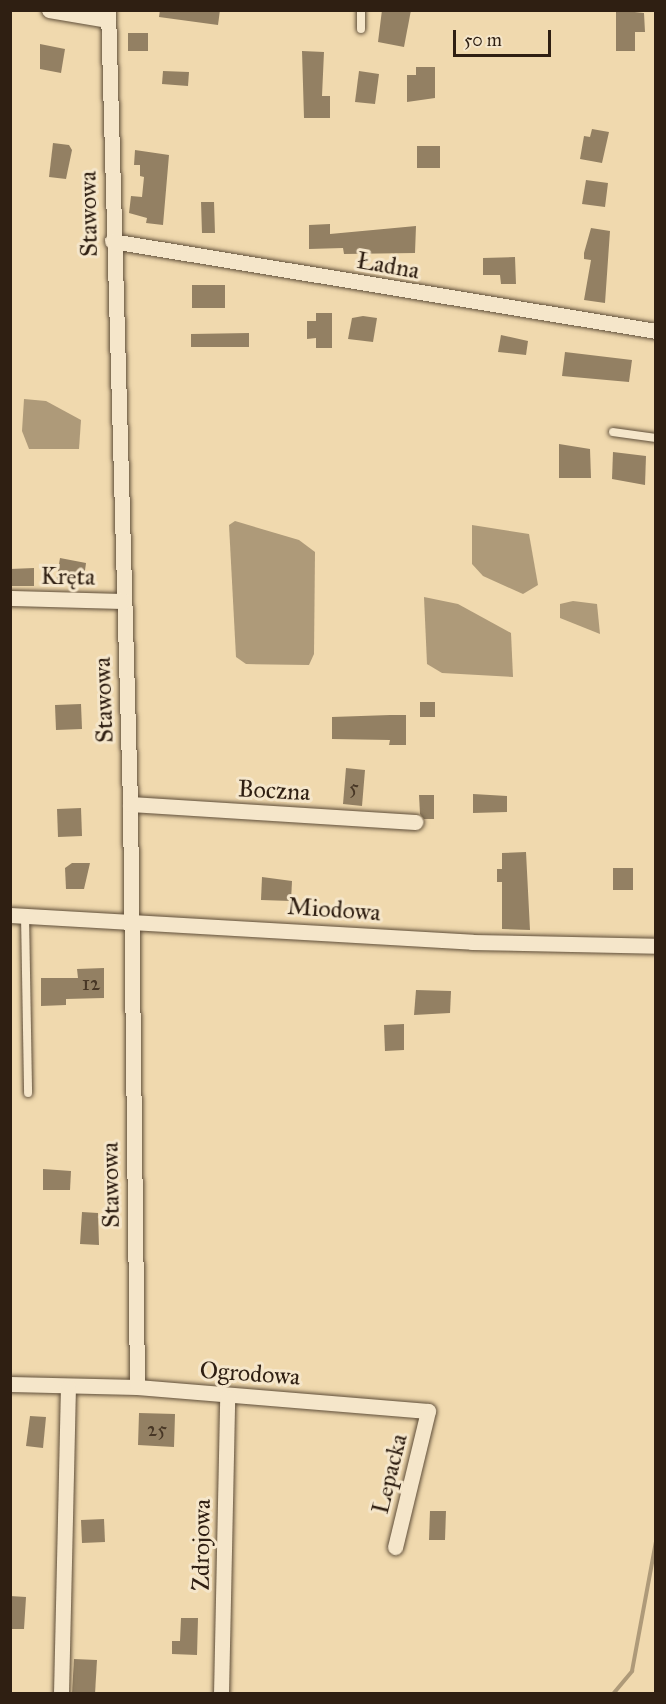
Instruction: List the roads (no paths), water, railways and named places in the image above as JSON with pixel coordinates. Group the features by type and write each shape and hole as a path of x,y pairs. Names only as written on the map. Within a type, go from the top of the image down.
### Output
{"street":[{"path":"49,10 108,15"},
{"name":"Stawowa","path":"108,15 112,241 130,804 136,1388"},
{"name":"Ładna","path":"112,241 656,331"},
{"name":"Kręta","path":"10,598 124,601"},
{"name":"Boczna","path":"130,804 415,822"},
{"name":"Miodowa","path":"18,915 130,919 472,942 656,946"},
{"name":"Ogrodowa","path":"10,1384 136,1388 227,1397 428,1411"},
{"path":"61,1694 68,1387"},
{"name":"Zdrojowa","path":"221,1694 227,1397"},
{"name":"Lepacka","path":"395,1547 428,1411"}],"lane":[{"path":"361,10 361,29"},
{"path":"613,432 656,438"},
{"path":"18,915 28,1093"}],"waterway":[{"path":"613,1694 632,1671 656,1542"}]}
